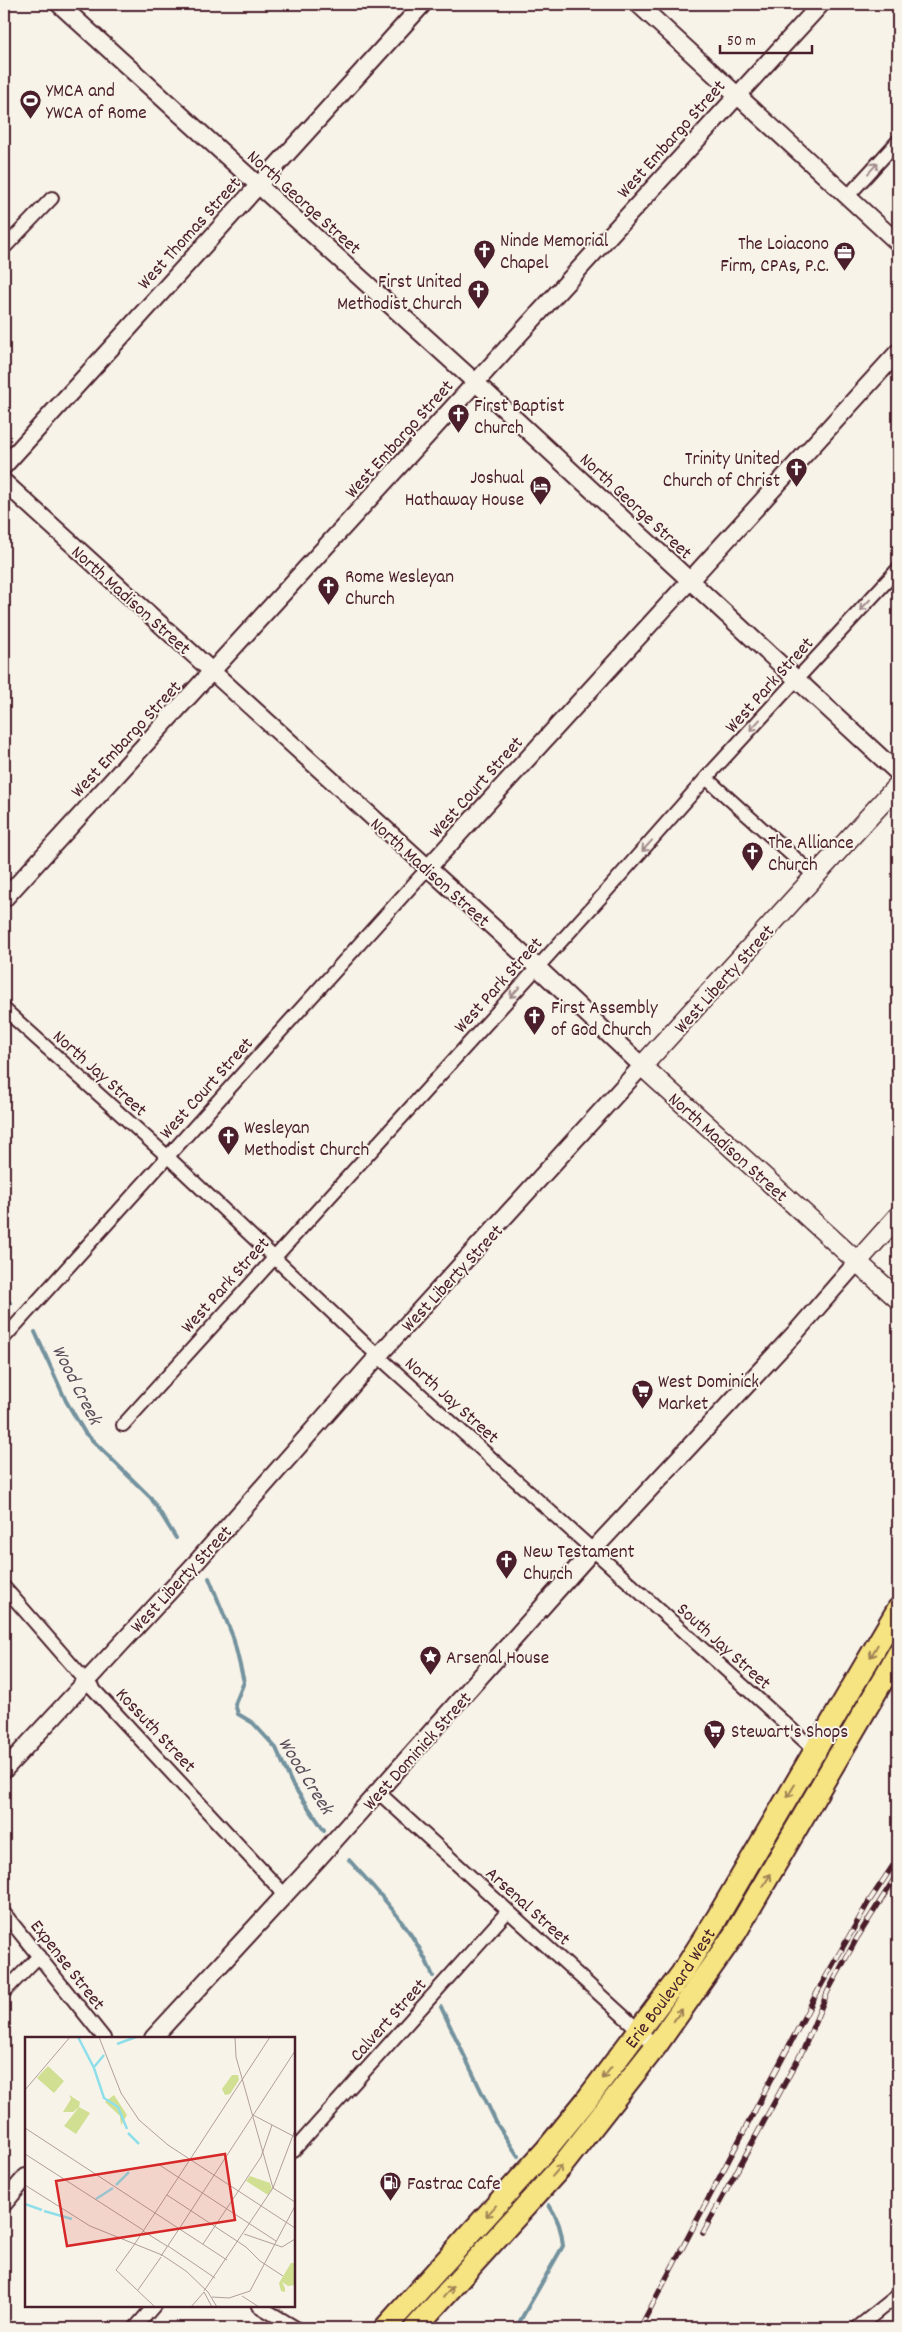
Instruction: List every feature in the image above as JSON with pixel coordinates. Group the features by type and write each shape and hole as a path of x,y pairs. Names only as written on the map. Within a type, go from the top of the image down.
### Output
{"main road":[{"name":"West Liberty Street","path":"642,1066 898,785"},
{"name":"North Madison Street","path":"642,1066 898,1300"},
{"name":"West Dominick Street","path":"857,1262 898,1216"},
{"name":"Erie Boulevard West","path":"385,2328 546,2150 682,1973 717,1918 898,1609"},
{"name":"Erie Boulevard West","path":"415,2328 561,2167 656,2046 736,1932 898,1654"}],"street":[{"name":"North George Street","path":"59,4 475,382 795,680 898,773"},
{"name":"West Thomas Street","path":"4,466 423,4"},
{"path":"638,4 898,243"},
{"name":"West Embargo Street","path":"4,899 821,4"},
{"path":"848,196 898,141"},
{"path":"4,248 52,198"},
{"name":"West Court Street","path":"4,1338 427,869 898,352"},
{"name":"North Madison Street","path":"4,482 538,968 642,1066"},
{"name":"West Park Street","path":"123,1425 538,968 706,778 898,569"},
{"path":"706,778 815,876"},
{"name":"North Jay Street","path":"4,1009 275,1256 378,1356 593,1550"},
{"name":"West Liberty Street","path":"4,1770 85,1680 193,1566 378,1356 642,1066"},
{"name":"West Dominick Street","path":"154,2037 378,1792 593,1550 797,1331 857,1262"},
{"name":"South Jay Street","path":"593,1550 833,1766"},
{"name":"Kossuth Street","path":"4,1587 85,1680 284,1895"},
{"name":"Arsenal Street","path":"378,1792 656,2046"},
{"name":"Calvert Street","path":"295,2149 508,1911"},
{"name":"Expense Street","path":"4,1913 103,2037"},
{"path":"4,1992 39,1956"},
{"path":"4,2203 25,2178"},
{"path":"857,2328 898,2294"},
{"path":"135,2328 153,2307"},
{"path":"261,2307 296,2328"}],"waterway":[{"name":"Wood Creek","path":"4,1298 10,1303"},
{"name":"Wood Creek","path":"35,1332 66,1401 85,1433 151,1498 176,1538"},
{"name":"Wood Creek","path":"209,1578 233,1637 244,1682 235,1704 238,1714 253,1723 276,1748 292,1784 324,1830"},
{"name":"Wood Creek","path":"349,1860 385,1900 407,1929 426,1960 433,1976"},
{"name":"Wood Creek","path":"441,2007 497,2124 518,2156"},
{"path":"516,2328 563,2246 559,2224 549,2205"}],"railway":[{"path":"640,2328 819,1989 868,1903 898,1858"},
{"path":"703,2233 804,2048 828,1991 857,1938 898,1873"}],"place":[{"name":"YMCA and YWCA of Rome","path":"30,119"},
{"name":"Ninde Memorial Chapel","path":"484,269"},
{"name":"The Loiacono Firm, CPAs, P.C.","path":"845,272"},
{"name":"First United Methodist Church","path":"478,310"},
{"name":"First Baptist Church","path":"458,434"},
{"name":"Trinity United Church of Christ","path":"796,487"},
{"name":"Joshual Hathaway House","path":"540,506"},
{"name":"Rome Wesleyan Church","path":"329,605"},
{"name":"The Alliance Church","path":"752,871"},
{"name":"First Assembly of God Church","path":"535,1036"},
{"name":"Wesleyan Methodist Church","path":"228,1156"},
{"name":"West Dominick Market","path":"642,1410"},
{"name":"New Testament Church","path":"507,1580"},
{"name":"Arsenal House","path":"430,1675"},
{"name":"Stewart's Shops","path":"715,1749"},
{"name":"Fastrac Cafe","path":"391,2201"}]}
